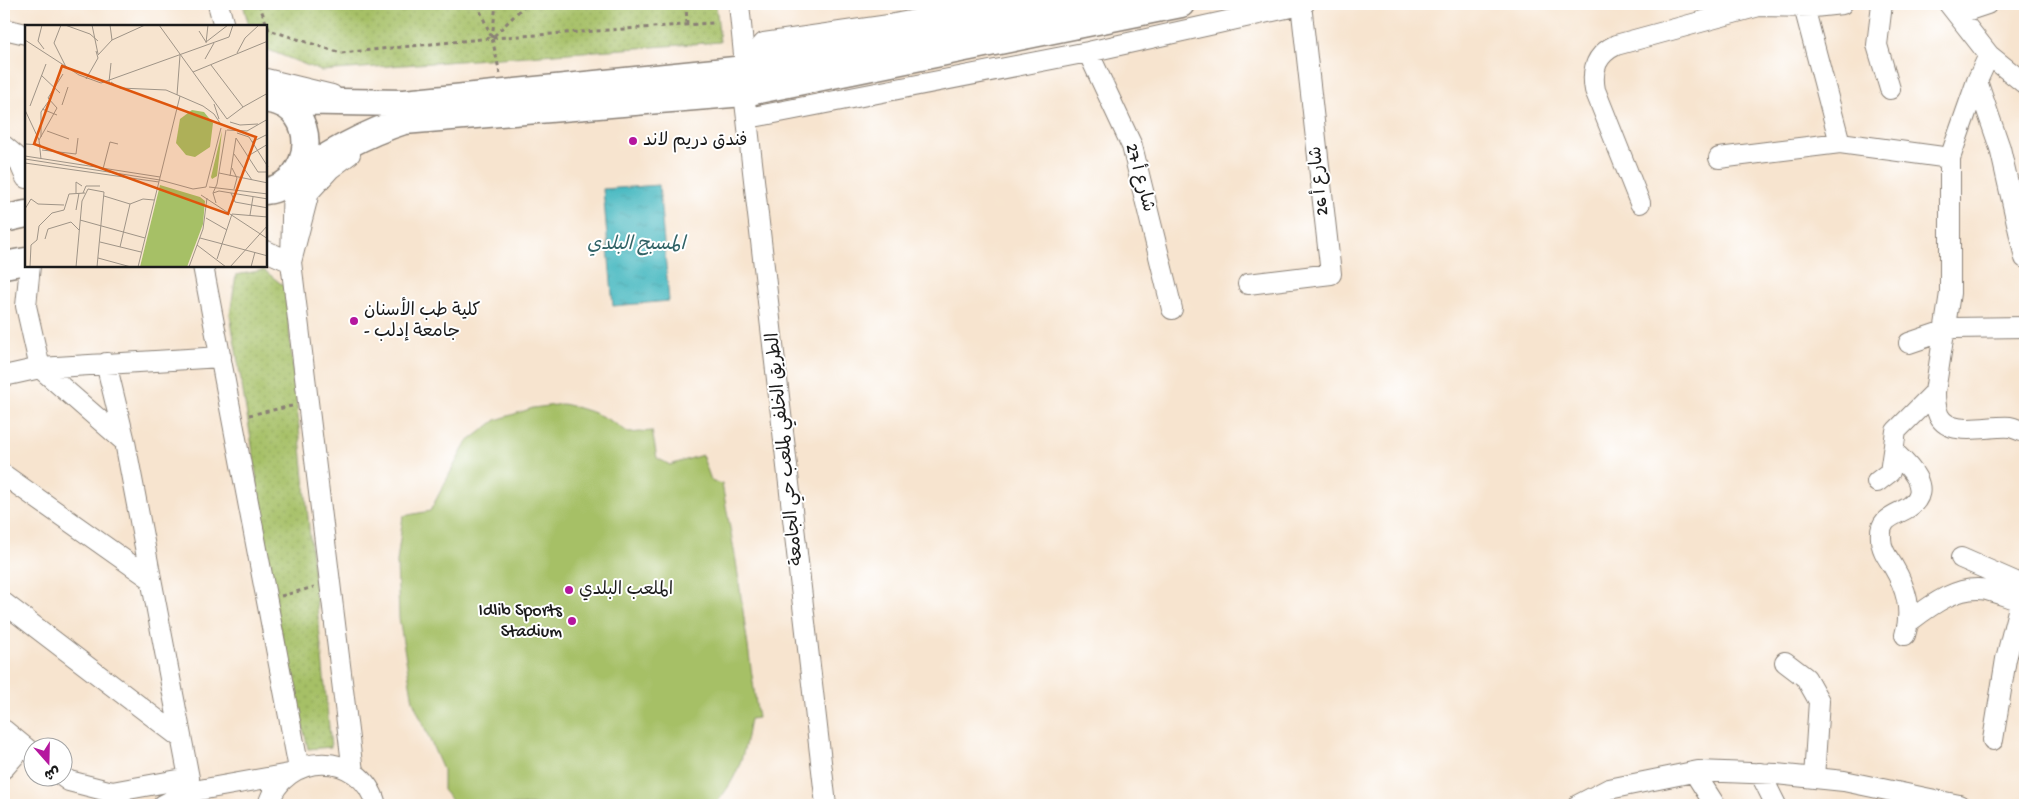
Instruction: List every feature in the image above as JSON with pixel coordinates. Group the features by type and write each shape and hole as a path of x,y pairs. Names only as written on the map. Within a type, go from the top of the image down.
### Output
{"main road":[{"path":"268,93 404,103 505,93 746,86 1075,4"},
{"path":"268,191 278,188 341,147 386,127 404,122 746,86 1181,4"},
{"path":"268,93 296,115 305,132 306,152 303,162 294,177"},
{"path":"4,219 25,214"},
{"path":"4,265 25,261"}],"street":[{"path":"218,4 223,25"},
{"name":"الطريق الخلفي لملعب حي الجامعة","path":"740,4 746,86 826,805"},
{"path":"998,4 889,25 764,43 746,86 1088,52 1303,4"},
{"name":"شارع أ 26","path":"1248,284 1330,274 1303,4"},
{"path":"1640,203 1595,90 1594,74 1602,54 1616,45 1759,6 1804,7 1842,4"},
{"path":"1882,4 1877,45 1890,89"},
{"path":"1987,4 1953,9 1988,55 2025,84"},
{"path":"1804,7 1840,142"},
{"path":"4,29 25,34"},
{"name":"شارع أ 27","path":"1088,52 1132,146 1172,309"},
{"path":"1988,55 1950,158 1950,293 1935,392 1939,417 1948,425 1960,429 2011,428 2025,432"},
{"path":"1977,81 2000,148 2025,258"},
{"path":"291,262 309,192 330,169 386,127"},
{"path":"1719,158 1840,142 1950,158"},
{"path":"4,146 17,157 25,176"},
{"path":"294,177 291,262 353,772"},
{"path":"268,252 291,262"},
{"path":"30,268 26,306 40,368 125,442"},
{"path":"207,270 294,771"},
{"path":"1909,343 1944,330 2025,327"},
{"path":"4,376 40,368 221,357"},
{"path":"106,363 125,442 181,738 188,785"},
{"path":"1877,482 1890,472 1896,430 1935,392"},
{"path":"1893,451 1912,469 1918,478 1916,498 1909,507 1895,513 1884,522 1880,537 1884,552 1902,582 1908,602 1908,628 1944,598 1971,589 2024,589"},
{"path":"4,475 151,579"},
{"path":"1961,558 2024,589"},
{"path":"1993,740 2006,659 2024,589"},
{"path":"7,611 181,738"},
{"path":"1784,662 1806,678 1818,701 1814,778"},
{"path":"4,730 22,745"},
{"path":"4,768 22,754"},
{"path":"72,782 112,792 188,785 294,771 309,765 326,764 353,772 368,787 376,805"},
{"path":"268,805 274,790 294,771"},
{"path":"1578,805 1609,788 1694,772 1760,773 1844,781 1959,805"},
{"path":"1694,772 1714,805"},
{"path":"1760,773 1776,805"},
{"path":"163,805 188,785"}],"path":[{"path":"259,4 267,25"},
{"path":"477,4 492,38 505,93"},
{"path":"492,38 496,4"},
{"path":"492,38 526,4"},
{"path":"686,4 688,24"},
{"path":"268,27 269,30 341,53 492,38 712,23"},
{"path":"241,416 295,405"},
{"path":"274,598 315,587"}],"green space":[{"path":"243,4 716,4 720,42 321,71 268,50 268,25 249,25"},
{"path":"264,270 285,287 331,747 308,749 274,602 251,439 230,315 236,275"},
{"name":"الملعب البلدي","path":"563,404 598,414 629,433 652,431 657,458 670,465 702,455 711,480 722,484 736,561 758,718 750,719 743,755 735,775 715,805 456,805 443,790 443,770 413,701 399,618 397,562 403,516 430,511 466,443 496,420 533,408"}],"water":[{"name":"المسبح البلدي","path":"659,185 669,301 613,306 603,189"}],"place":[{"name":"فندق دريم لاند","path":"633,141"},
{"name":"كلية طب الأسنان - جامعة إدلب","path":"354,321"},
{"name":"الملعب البلدي","path":"569,590"},
{"name":"Idlib Sports Stadium","path":"572,621"}]}
